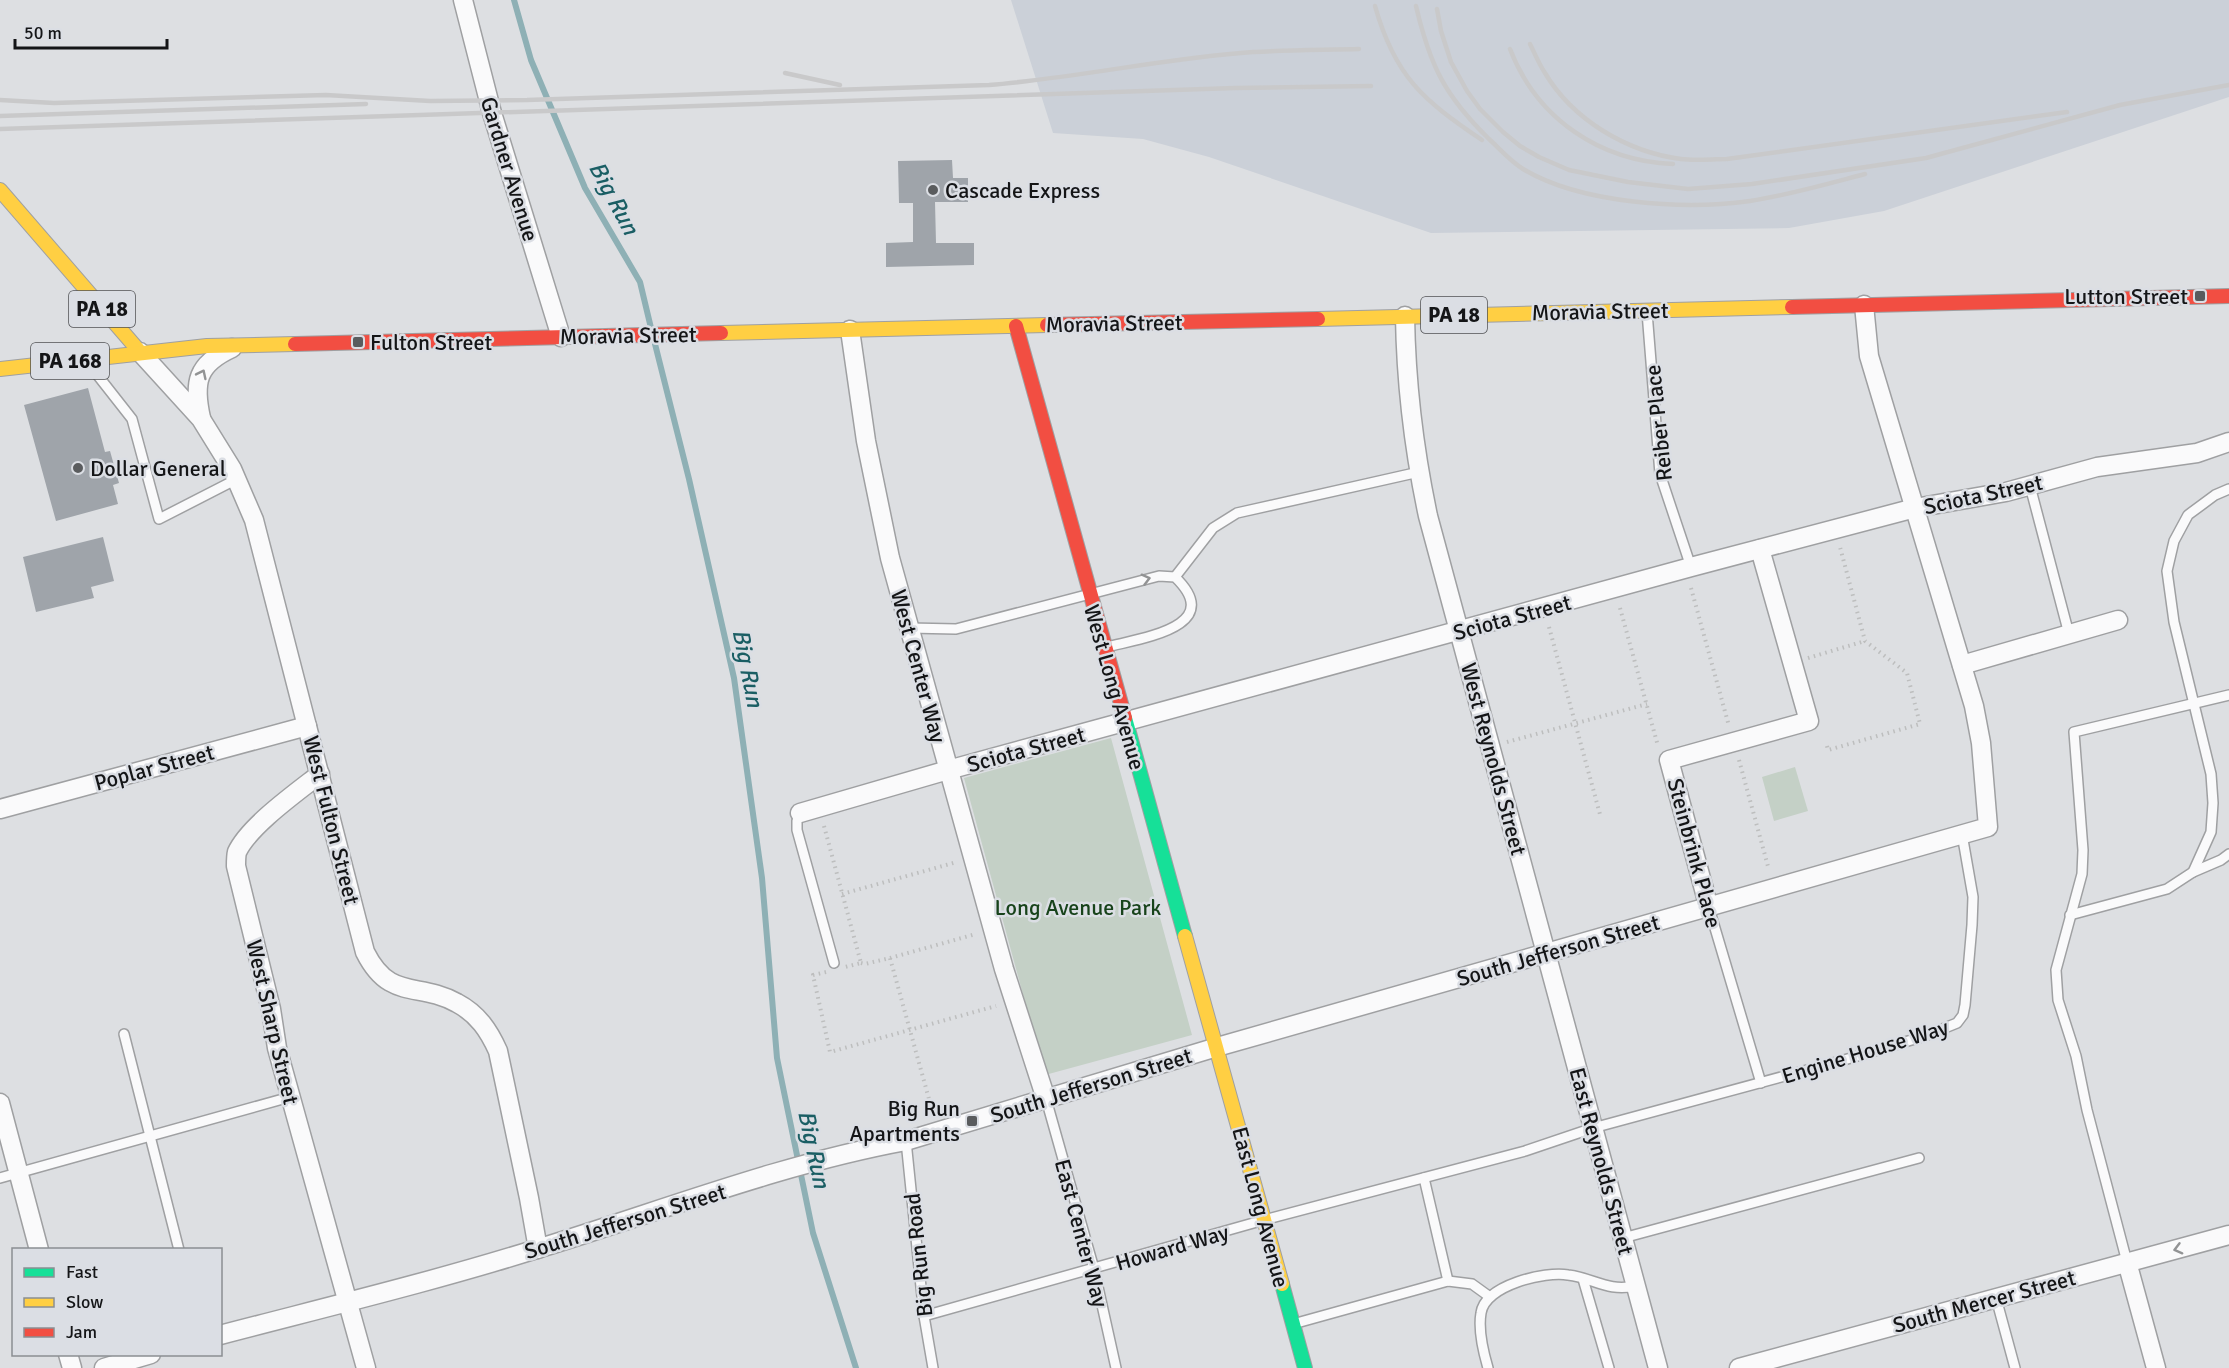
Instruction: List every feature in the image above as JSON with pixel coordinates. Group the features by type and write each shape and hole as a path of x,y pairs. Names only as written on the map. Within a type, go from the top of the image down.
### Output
{"main road":[{"name":"PA 18","path":"0,190 140,352"},
{"name":"Moravia Street","path":"0,369 140,352 237,345 2229,296"},
{"name":"West Long Avenue","path":"1016,326 1217,1047"},
{"name":"East Long Avenue","path":"1217,1047 1305,1368"}],"street":[{"name":"Gardner Avenue","path":"463,0 492,113 561,337"},
{"path":"1864,304 1869,356 1974,706 1981,743 1988,827 1962,834"},
{"name":"West Reynolds Street","path":"1405,316 1409,397 1419,472 1428,516 1546,953"},
{"name":"West Center Way","path":"850,330 876,498 890,558 1004,969 1046,1099"},
{"path":"201,419 196,398 201,372 208,362 237,345"},
{"name":"West Fulton Street","path":"140,352 201,419 237,479 254,520 365,952 372,968 384,980 399,988 436,995 457,1002 475,1015 489,1031 498,1051 538,1249"},
{"name":"Sciota Street","path":"800,813 948,770 1915,508 1958,502 2030,486 2097,467 2198,453 2229,442"},
{"name":"Steinbrink Place","path":"1709,908 1669,760 1809,722 1760,549"},
{"path":"1962,665 2118,620"},
{"name":"Poplar Street","path":"0,809 308,726"},
{"name":"West Sharp Street","path":"320,774 246,838 236,854 236,866 271,1009 277,1048 366,1368"},
{"name":"South Jefferson Street","path":"222,1334 538,1249 773,1174 860,1149 906,1141 1217,1047 1962,834"},
{"name":"East Reynolds Street","path":"1546,953 1658,1368"},
{"path":"0,1103 38,1248"},
{"name":"South Mercer Street","path":"1739,1368 2229,1235"},
{"path":"2127,1262 2156,1368"},
{"path":"104,1368 144,1356"}],"lane":[{"name":"Reiber Place","path":"1647,310 1660,474 1691,567"},
{"path":"85,359 132,420 159,519 237,479"},
{"path":"1175,577 1213,528 1237,513 1419,472"},
{"path":"2030,486 2069,634"},
{"path":"2193,872 2211,832 2213,803 2211,774 2174,622 2167,571 2174,541 2188,515 2215,495 2229,489"},
{"path":"909,628 956,629 1159,576 1175,577 1188,589 1192,604 1187,617 1172,629 1105,647"},
{"path":"2127,1262 2076,1056 2058,1000 2056,970 2082,874 2083,850 2074,732 2229,695"},
{"path":"800,813 797,821 798,833 836,967"},
{"name":"Engine House Way","path":"1593,1128 1925,1036 1957,1023 1963,1015 1973,897 1962,834"},
{"path":"2070,915 2167,889 2193,872 2229,854"},
{"name":"Steinbrink Place","path":"1709,908 1761,1083"},
{"path":"124,1034 178,1248"},
{"path":"0,1178 290,1097"},
{"name":"East Center Way","path":"1046,1099 1094,1269 1116,1368"},
{"name":"Howard Way","path":"924,1316 1264,1220 1525,1151 1593,1128"},
{"name":"Big Run Road","path":"906,1141 924,1316 933,1368"},
{"path":"1623,1238 1919,1158"},
{"path":"1424,1178 1448,1281"},
{"path":"1488,1368 1482,1347 1480,1311 1490,1297 1510,1284 1528,1278 1567,1274 1621,1290 1635,1286"},
{"path":"1583,1280 1609,1368"},
{"path":"1293,1324 1448,1281 1472,1284 1490,1297"},
{"path":"1996,1298 2015,1368"}],"path":[{"path":"1827,746 1828,750 1920,724 1907,673 1865,641 1840,546"},
{"path":"1620,608 1659,747 1669,760"},
{"path":"1549,627 1601,818"},
{"path":"1803,659 1865,641"},
{"path":"1508,742 1647,704"},
{"path":"824,826 861,963"},
{"path":"842,894 960,861"},
{"path":"981,933 890,958 865,964 836,967 813,975 830,1052 1000,1004"},
{"path":"890,958 929,1099"}],"shaded area":[{"path":"1011,0 2229,0 2229,97 1884,211 1789,228 1431,233 1209,157 1143,139 1053,133"}],"green space":[{"name":"Long Avenue Park","path":"1111,738 1192,1035 1045,1075 964,778"},
{"path":"1795,767 1808,811 1774,821 1762,777"}],"building":[{"path":"952,160 953,178 968,178 968,202 935,202 936,243 974,243 974,265 886,267 886,243 913,242 913,203 899,203 898,161"},
{"name":"Dollar General","path":"88,388 105,452 110,451 119,483 113,485 118,504 56,521 24,405"},
{"path":"103,537 114,581 91,587 94,598 36,612 23,557"}],"waterway":[{"name":"Big Run","path":"514,0 531,60 585,188 640,282 651,328"},
{"name":"Big Run","path":"655,344 689,479 734,678 762,878 777,1058 813,1233 856,1368"}],"railway":[{"path":"1375,6 1392,51 1414,85 1443,112 1482,140"},
{"path":"1416,6 1434,63 1441,79 1461,109 1514,162 1547,181 1603,197 1695,205 1765,199 1865,174"},
{"path":"1437,9 1451,62 1467,91 1480,109 1520,146 1569,170 1628,182 1688,189 1752,184 1926,158 2120,105 2229,85"},
{"path":"1530,44 1543,70 1557,90 1586,119 1622,141 1641,149 1681,159 1727,159 2067,112"},
{"path":"0,100 54,103 326,95 430,101 527,100 989,85 1220,55 1266,51 1359,49"},
{"path":"1510,49 1522,74 1537,96 1574,132 1596,145 1621,155 1673,164"},
{"path":"785,73 840,85"},
{"path":"0,129 1235,88 1371,86"},
{"path":"0,116 366,104"}],"traffic: fast":[{"path":"1125,718 1185,936"},
{"path":"1282,1284 1305,1368"}],"traffic: slow":[{"path":"0,190 140,352"},
{"path":"1318,319 1792,307"},
{"path":"721,333 1047,325"},
{"path":"0,369 207,346 295,344"},
{"path":"1185,936 1282,1284"}],"traffic: jam":[{"path":"1792,307 2229,296"},
{"path":"1047,325 1318,319"},
{"path":"1016,326 1125,718"},
{"path":"295,344 721,333"}],"place":[{"name":"Cascade Express","path":"933,190"},
{"name":"Lutton Street","path":"2200,296"},
{"name":"Fulton Street","path":"358,342"},
{"name":"Dollar General","path":"78,468"},
{"name":"Big Run Apartments","path":"972,1121"}]}
